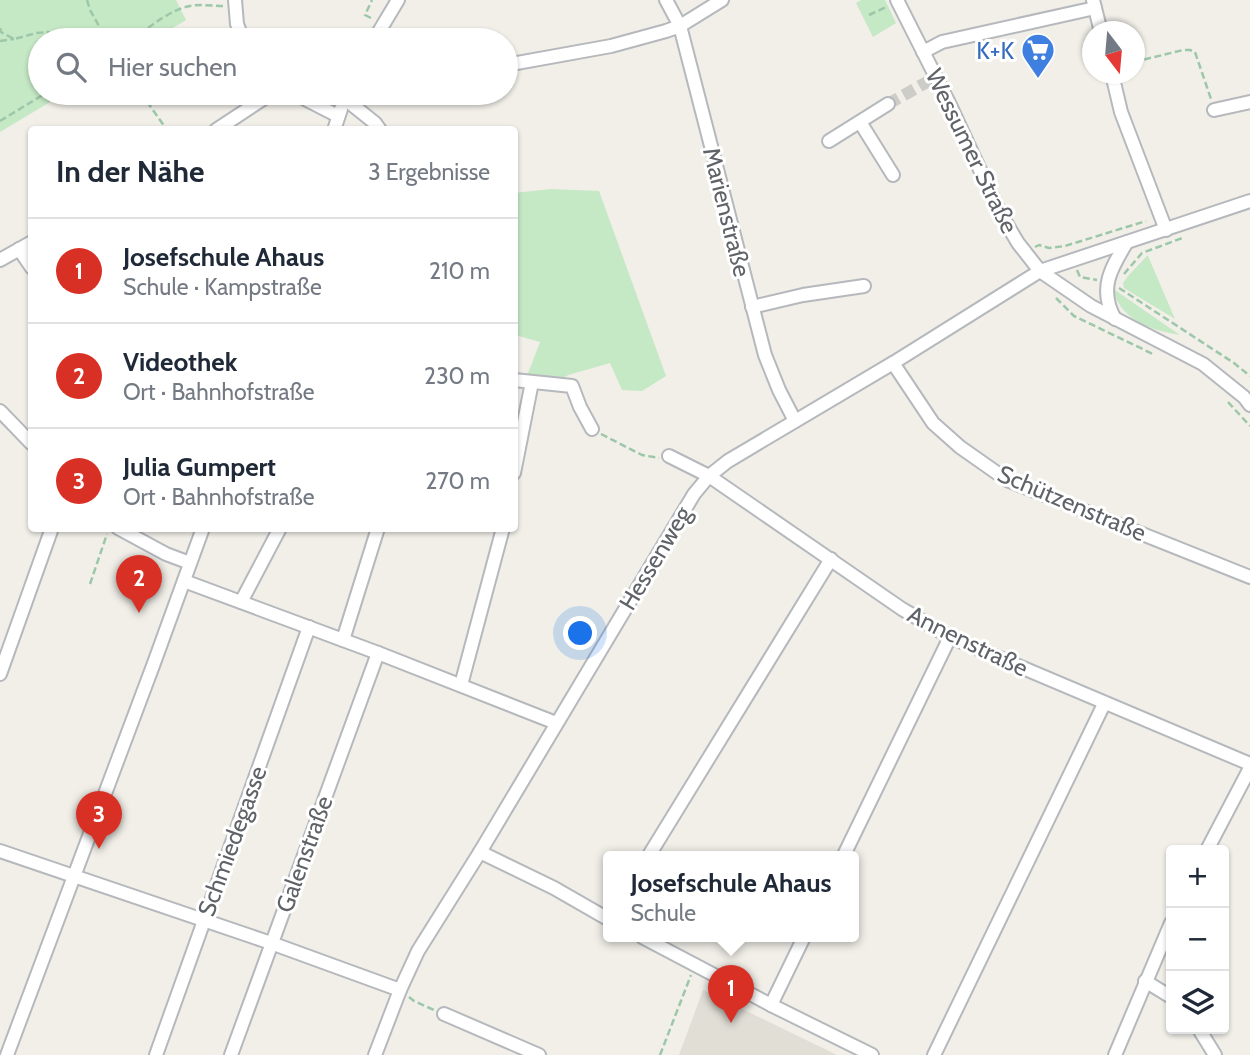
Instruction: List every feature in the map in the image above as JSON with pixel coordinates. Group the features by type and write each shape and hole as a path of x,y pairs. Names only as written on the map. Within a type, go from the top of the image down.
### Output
{"street":[{"path":"381,28 398,0"},
{"name":"Marienstraße","path":"666,0 680,26 765,355 795,421"},
{"path":"518,63 611,46 666,32 722,0"},
{"name":"Wessumer Straße","path":"897,1 999,211 1018,243 1040,271 1091,306 1203,364 1248,398"},
{"path":"235,3 238,28"},
{"path":"923,52 942,42 1094,4 1098,21"},
{"path":"1114,84 1121,113 1166,230"},
{"path":"1214,110 1250,102"},
{"path":"829,141 888,104"},
{"path":"222,126 254,105"},
{"path":"316,105 338,116"},
{"path":"335,126 343,105"},
{"path":"356,105 377,126"},
{"path":"860,122 893,175"},
{"name":"Hessenweg","path":"375,1055 418,951 694,494 709,476 728,461 1040,271 1250,201"},
{"path":"1115,319 1106,298 1108,281 1128,242"},
{"path":"0,260 28,244"},
{"path":"19,249 28,262"},
{"path":"752,307 803,295 864,286"},
{"name":"Schützenstraße","path":"892,363 933,423 960,447 1007,480 1250,577"},
{"path":"518,381 572,386 592,429"},
{"path":"518,453 532,383"},
{"path":"0,411 28,439"},
{"name":"Annenstraße","path":"669,456 709,476 902,609 950,637 1250,766"},
{"path":"0,674 51,532"},
{"path":"125,532 166,554 190,563"},
{"path":"7,1055 201,532"},
{"path":"241,602 278,532"},
{"path":"343,639 377,532"},
{"path":"461,685 502,532"},
{"path":"652,851 831,559"},
{"path":"184,581 343,639 556,723"},
{"name":"Schmiedegasse","path":"156,1055 309,627"},
{"path":"846,851 950,637"},
{"name":"Galenstraße","path":"231,1055 378,653"},
{"path":"934,1055 1104,704"},
{"path":"1210,845 1250,766"},
{"path":"0,851 400,990"},
{"path":"480,852 554,888 603,916"},
{"path":"1115,1055 1166,934"},
{"path":"651,942 872,1055"},
{"path":"771,1005 802,942"},
{"path":"1145,981 1166,994"},
{"path":"444,1014 539,1055"},
{"path":"1202,1034 1215,1055"}],"path":[{"path":"87,0 100,28"},
{"path":"365,15 372,0"},
{"path":"869,15 897,1"},
{"path":"149,28 173,12 191,5 235,3"},
{"path":"0,27 1,32 14,39"},
{"path":"0,41 28,35"},
{"path":"1145,60 1183,50 1195,52 1214,110"},
{"path":"0,121 28,104"},
{"path":"149,105 164,126"},
{"path":"1124,274 1142,253 1194,234"},
{"path":"1080,277 1108,281 1250,376"},
{"path":"1052,292 1058,302 1074,316 1118,339 1160,356"},
{"path":"1223,397 1250,426"},
{"path":"592,429 642,455 655,459 669,456"},
{"path":"90,584 108,532"},
{"path":"660,1055 695,965"},
{"path":"400,990 414,1001 444,1014"}],"shaded area":[{"path":"703,990 837,1055 679,1055"}],"green space":[{"path":"0,0 176,0 186,20 173,28 28,28 28,105 45,105 0,132"},
{"path":"861,0 885,0 896,23 873,37 856,3"},
{"path":"551,189 599,191 666,376 642,391 622,390 610,363 562,379 527,376 540,342 518,336 518,193"},
{"path":"1148,255 1175,319 1124,288 1123,283 1128,276"},
{"path":"1112,288 1180,335 1147,326 1129,316 1116,299"}],"tunnel":[{"path":"888,104 936,77"}],"place":[{"name":"K+K","path":"1038,80"},
{"name":"Videothek","path":"139,613"},
{"name":"Julia Gumpert","path":"99,849"},
{"name":"Josefschule Ahaus","path":"731,1023"}]}
